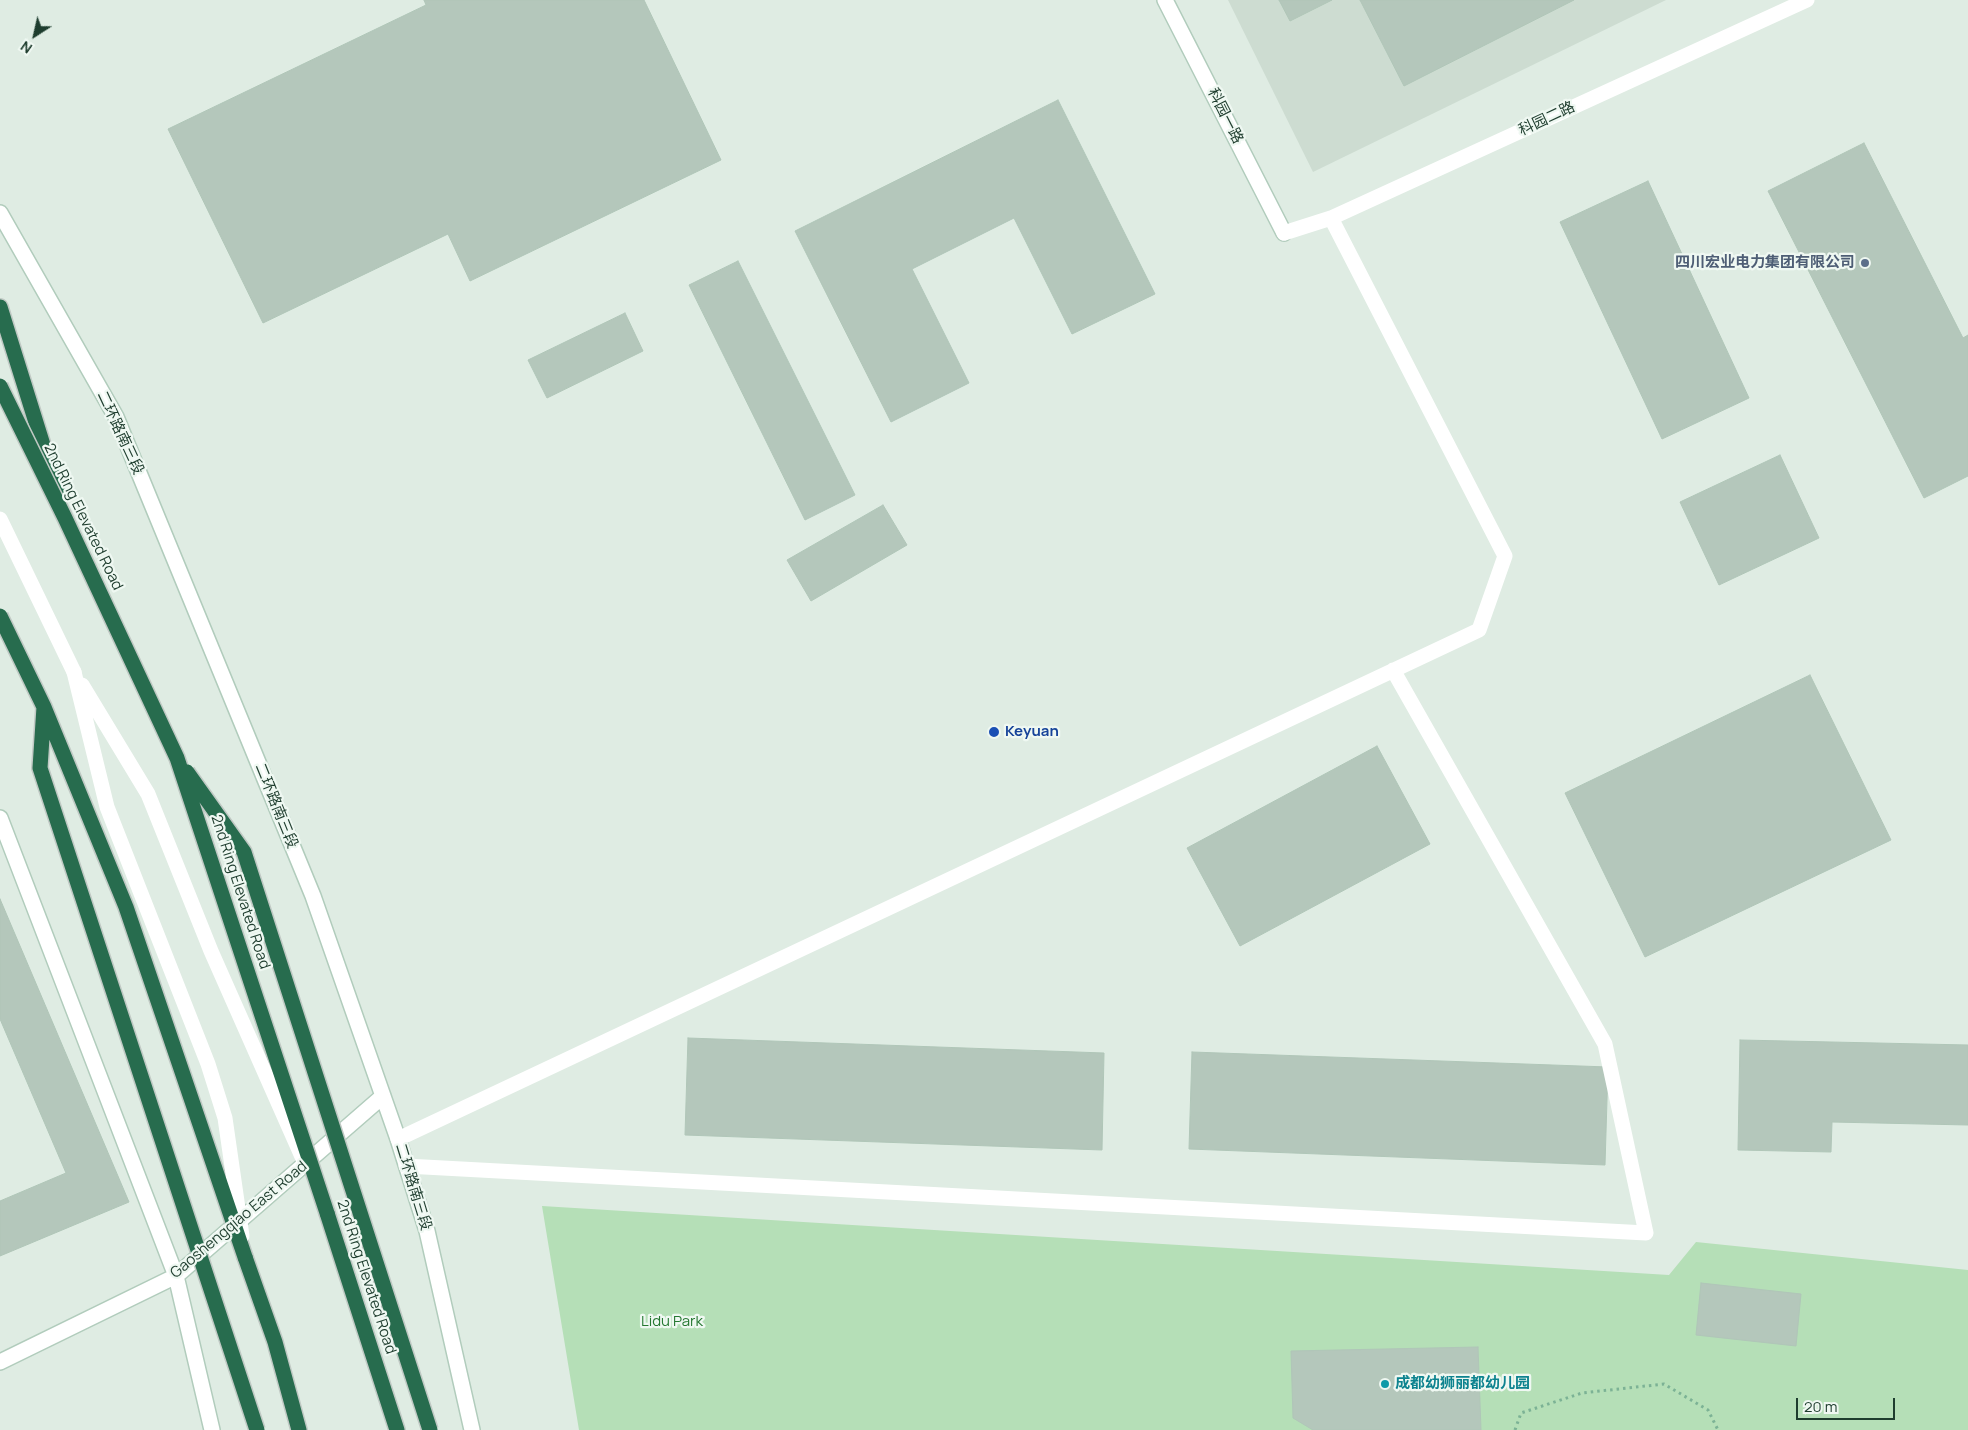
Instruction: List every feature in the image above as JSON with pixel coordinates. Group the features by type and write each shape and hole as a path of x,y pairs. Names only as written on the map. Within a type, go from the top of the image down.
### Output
{"highway":[{"path":"0,307 66,518"},
{"name":"2nd Ring Elevated Road","path":"0,386 66,518 177,758 397,1430"},
{"path":"0,616 44,707 126,907 275,1342 299,1430"},
{"path":"44,707 40,768 257,1430"},
{"path":"177,758 244,852 430,1430"}],"street":[{"name":"科园一路","path":"1165,0 1284,233"},
{"name":"科园二路","path":"1284,233 1331,218 1807,0"},
{"name":"二环路南三段","path":"0,213 116,417 313,896 398,1139 427,1232 472,1430"},
{"path":"398,1139 1478,630 1505,556 1331,218"},
{"path":"0,519 74,672 148,794 212,951 327,1213"},
{"path":"406,1166 1646,1233 1605,1044 1393,670"},
{"path":"74,672 107,807 208,1064 225,1118 245,1256"},
{"path":"0,818 176,1276 212,1430"},
{"name":"Gaoshengqiao East Road","path":"0,1362 176,1276 383,1096"}],"path":[{"path":"1515,1430 1521,1412 1582,1392 1664,1384 1708,1410 1718,1430"}],"shaded area":[{"path":"1228,0 1666,0 1313,172"}],"green space":[{"name":"Lidu Park","path":"542,1206 1669,1275 1696,1242 1968,1270 1968,1430 579,1430"}],"building":[{"path":"424,0 644,0 721,160 470,281 448,234 263,323 168,129 426,5"},
{"path":"1279,0 1332,0 1290,21"},
{"path":"1360,0 1574,0 1404,86"},
{"path":"1058,100 1155,294 1072,334 1014,218 912,269 969,383 891,422 795,231"},
{"name":"四川宏业电力集团有限公司","path":"1864,143 1963,338 1968,335 1968,476 1924,498 1768,191"},
{"path":"1648,181 1749,398 1662,439 1560,222"},
{"path":"738,261 855,495 805,520 689,285"},
{"path":"625,313 643,351 547,398 528,360"},
{"path":"1780,455 1819,538 1719,585 1680,502"},
{"path":"883,505 907,545 811,601 787,560"},
{"path":"1810,675 1891,840 1645,957 1565,793"},
{"path":"1377,746 1430,844 1240,946 1187,848"},
{"path":"0,899 129,1202 0,1256 0,1201 66,1173 0,1019"},
{"path":"688,1038 1104,1053 1102,1150 685,1135"},
{"path":"1740,1040 1968,1045 1968,1125 1832,1122 1831,1152 1738,1150"},
{"path":"1192,1052 1608,1067 1605,1165 1189,1149"},
{"path":"1701,1283 1801,1294 1796,1346 1696,1335"},
{"name":"成都幼狮丽都幼儿园","path":"1478,1347 1481,1430 1313,1430 1293,1418 1291,1351"}],"place":[{"name":"四川宏业电力集团有限公司","path":"1865,263"},
{"name":"Keyuan","path":"994,732"},
{"name":"成都幼狮丽都幼儿园","path":"1385,1384"}]}
